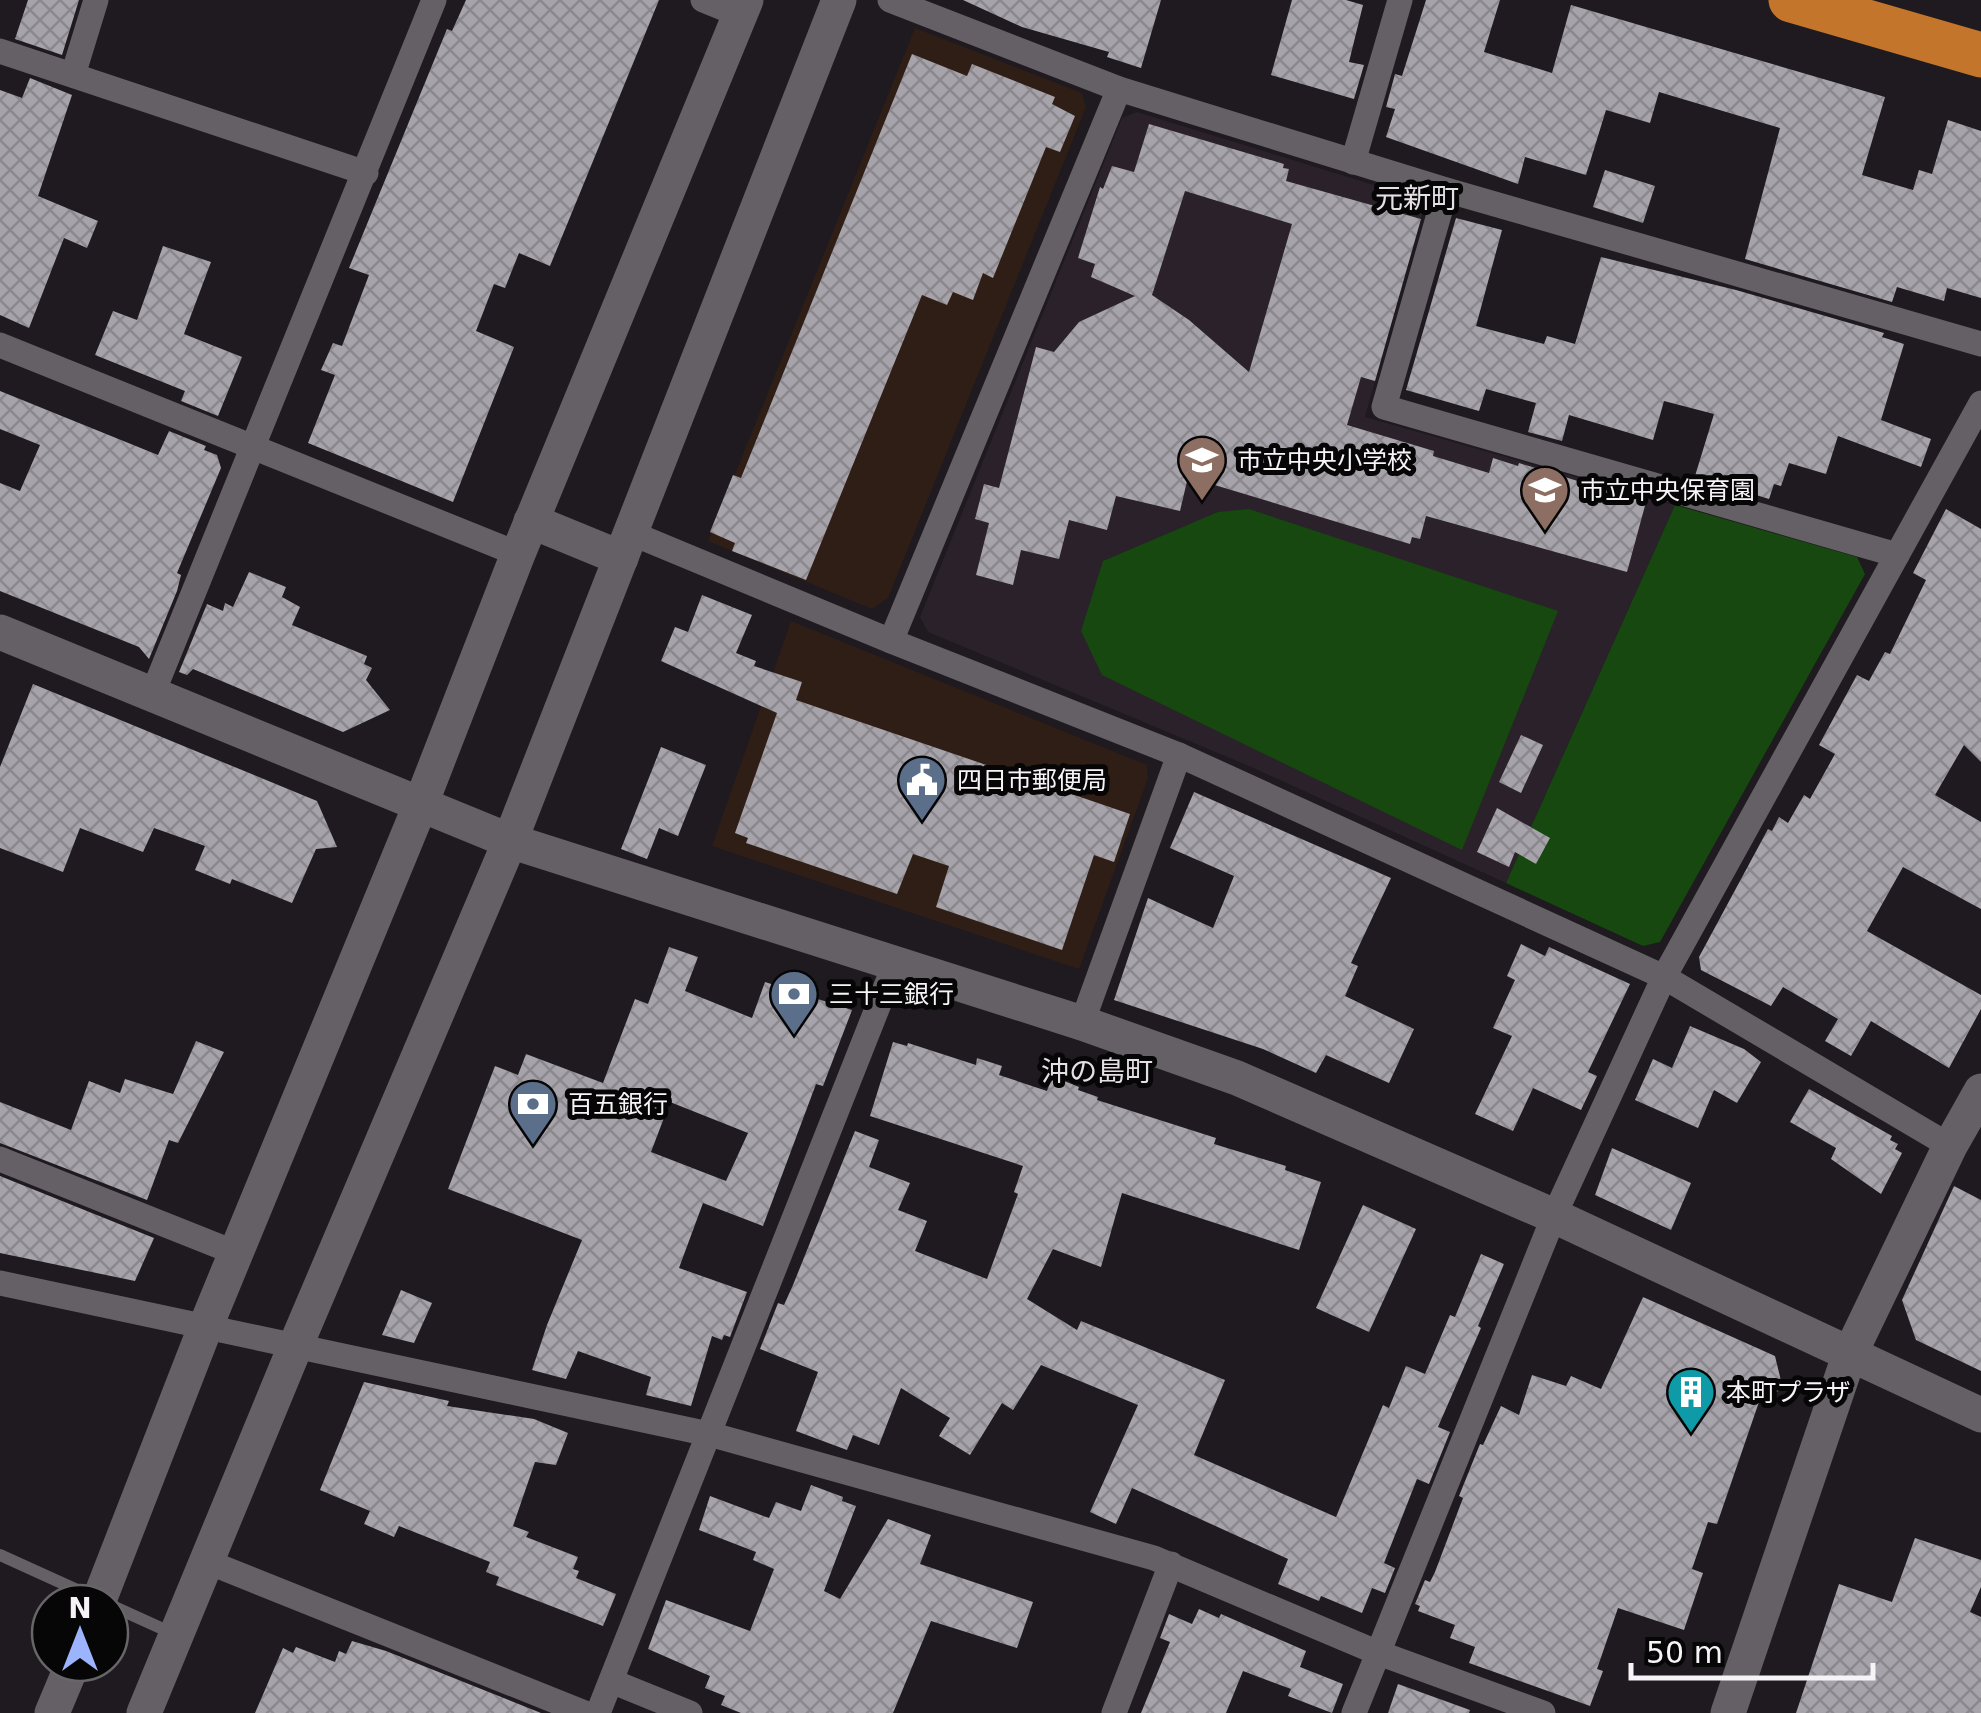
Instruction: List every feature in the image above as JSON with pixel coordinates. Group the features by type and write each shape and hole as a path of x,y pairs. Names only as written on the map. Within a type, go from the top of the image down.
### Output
{"highway":[{"path":"1791,0 1981,55"}],"street":[{"path":"73,75 96,0"},
{"path":"152,695 434,0"},
{"path":"106,1583 531,521 743,8 702,0"},
{"path":"144,1713 294,1347 510,842 838,0"},
{"path":"890,0 1119,89 1446,190 1981,344"},
{"path":"1353,162 1400,0"},
{"path":"0,51 366,173"},
{"path":"891,642 1119,89"},
{"path":"1446,190 1384,407 1897,555"},
{"path":"0,345 518,554"},
{"path":"1354,1713 1554,1216 1664,977 1981,402"},
{"path":"531,521 626,545 1179,754 1664,977 1963,1139"},
{"path":"0,632 510,842 1082,1023 1237,1078 1554,1216 1981,1416"},
{"path":"1082,1023 1179,754"},
{"path":"598,1713 894,966"},
{"path":"1728,1713 1849,1356 1963,1139 1981,1091"},
{"path":"0,1159 236,1253"},
{"path":"0,1283 709,1434 1171,1564 1376,1652 1543,1713"},
{"path":"208,1562 585,1713"},
{"path":"1114,1713 1171,1564"},
{"path":"611,1681 690,1713"},
{"path":"52,1713 64,1683"}],"lane":[{"path":"0,1555 62,1583"},
{"path":"130,1614 176,1636"}],"shaded area":[{"path":"915,28 1082,93 1086,107 888,598 872,609 708,541"},
{"name":"市立中央小学校","path":"1137,112 1426,201 1365,417 1675,505 1506,883 1249,766 928,632 920,617 1122,118"},
{"path":"791,621 1147,765 1148,778 1079,969 712,846"}],"green space":[{"path":"1675,505 1857,557 1865,574 1660,942 1643,946 1506,883"},
{"path":"1249,509 1558,611 1462,850 1102,675 1081,631 1103,561 1218,512"}],"building":[{"path":"28,0 79,0 62,55 15,39"},
{"path":"466,0 659,0 550,266 519,253 505,288 494,284 476,331 514,347 453,502 308,443 335,375 321,370 333,343 342,346 369,275 349,268 447,29 452,31"},
{"path":"963,0 1161,0 1141,68 1107,57 1109,52 1022,27"},
{"path":"1292,0 1346,0 1363,5 1349,62 1364,65 1354,99 1271,75"},
{"path":"1426,0 1500,0 1484,52 1552,73 1571,5 1885,97 1862,175 1913,190 1919,170 1932,174 1948,120 1981,131 1981,298 1947,288 1944,301 1897,287 1892,302 1745,259 1780,128 1659,92 1650,123 1606,110 1586,175 1525,157 1518,184 1386,137 1395,109 1386,107 1395,74 1402,76"},
{"path":"912,54 967,76 972,64 1055,97 1052,104 1075,116 1060,152 1046,147 993,278 983,273 973,300 953,292 947,305 922,295 806,580 732,551 735,543 710,532 733,475 741,478"},
{"path":"30,78 72,95 38,196 98,221 87,248 64,238 29,328 0,315 0,90 22,98"},
{"path":"1149,124 1284,164 1283,168 1289,169 1286,181 1421,219 1375,381 1361,377 1347,425 1434,451 1433,456 1489,473 1493,458 1646,502 1627,572 1426,516 1420,539 1412,537 1410,544 1188,477 1180,511 1116,496 1107,530 1069,520 1059,559 1021,550 1013,585 976,575 989,523 975,519 984,484 999,488 1036,347 1054,352 1079,322 1135,296 1091,277 1095,264 1078,258 1100,187 1103,189 1112,166 1134,172","holes":["1185,191 1292,224 1249,372 1189,320 1152,295"]},
{"path":"1605,170 1655,186 1643,223 1593,207"},
{"path":"1456,218 1502,230 1476,326 1544,344 1547,336 1575,344 1601,257 1736,290 1884,333 1882,337 1904,344 1881,420 1931,439 1921,467 1838,436 1826,474 1789,463 1781,486 1774,484 1769,499 1695,476 1714,414 1664,401 1653,440 1569,415 1562,441 1528,432 1536,403 1486,389 1479,411 1406,390"},
{"path":"163,246 211,262 184,334 242,357 218,416 181,401 185,391 95,355 113,311 137,320"},
{"path":"0,391 158,455 169,431 206,446 204,450 217,455 221,468 177,573 181,575 177,591 149,659 139,647 0,591 0,483 20,491 40,445 0,429"},
{"path":"1946,509 1981,529 1981,762 1964,745 1935,795 1981,822 1981,909 1903,867 1867,931 1981,995 1981,1009 1949,1068 1871,1021 1851,1056 1825,1041 1838,1019 1783,987 1771,1006 1701,970 1699,957 1768,829 1772,831 1779,817 1788,823 1804,795 1810,799 1835,754 1819,745 1857,675 1869,681 1885,652 1890,654 1926,580 1913,573"},
{"path":"249,572 286,587 282,597 300,607 292,625 367,656 364,664 372,668 366,680 390,710 343,732 193,669 187,675 179,672 207,604 223,611 225,603 233,607"},
{"name":"四日市郵便局","path":"702,595 752,615 736,653 756,661 754,666 802,682 796,700 1130,814 1114,862 1094,855 1062,950 936,907 949,866 913,854 897,894 746,843 748,838 735,833 777,713 661,661 675,627 688,632"},
{"path":"33,684 317,801 337,847 316,849 292,903 232,879 230,884 195,870 205,846 154,828 143,852 80,828 63,872 0,848 0,767"},
{"path":"1521,735 1543,745 1521,793 1499,782"},
{"path":"661,747 706,765 678,836 659,828 647,859 621,849"},
{"path":"1194,792 1391,878 1351,963 1358,966 1345,996 1414,1029 1389,1083 1326,1055 1316,1073 1263,1049 1114,1000 1148,898 1213,928 1234,876 1170,848"},
{"path":"1497,808 1550,838 1536,864 1515,852 1509,867 1477,852"},
{"path":"1521,944 1545,956 1549,947 1630,984 1588,1072 1597,1076 1581,1110 1533,1088 1513,1131 1475,1114 1512,1036 1493,1028 1515,980 1507,976"},
{"path":"669,947 698,957 685,991 752,1018 765,982 852,1010 823,1086 816,1084 763,1226 703,1203 679,1268 747,1292 730,1337 724,1335 722,1340 712,1336 691,1406 646,1395 651,1377 578,1351 566,1379 532,1370 582,1240 448,1189 495,1066 518,1075 526,1054 603,1083 635,999 648,1004","holes":["670,1102 748,1133 726,1181 651,1152"]},
{"path":"1690,1026 1744,1049 1761,1062 1737,1103 1714,1090 1698,1128 1635,1100 1653,1059 1672,1068"},
{"path":"196,1041 224,1052 178,1143 169,1140 147,1200 0,1143 0,1102 71,1130 89,1081 120,1093 125,1079 173,1094"},
{"path":"893,1042 907,1046 908,1043 976,1065 977,1058 1002,1066 999,1075 1047,1091 1052,1076 1098,1097 1097,1100 1216,1138 1214,1144 1286,1166 1285,1170 1321,1182 1299,1250 1122,1193 1101,1267 1053,1249 1027,1299 1077,1330 1081,1321 1225,1380 1194,1455 1336,1517 1383,1405 1389,1408 1406,1366 1425,1374 1450,1315 1455,1317 1481,1254 1504,1264 1438,1427 1450,1432 1429,1484 1417,1479 1384,1563 1395,1568 1385,1593 1372,1588 1362,1613 1278,1584 1288,1559 1132,1488 1116,1524 1090,1512 1138,1405 1041,1365 1013,1410 1002,1403 970,1455 939,1436 950,1418 901,1388 879,1445 853,1435 847,1450 796,1431 818,1372 760,1349 778,1303 784,1305 793,1285 855,1131 879,1140 869,1167 910,1183 898,1210 927,1221 915,1251 987,1279 1018,1194 1014,1192 1023,1166 870,1116"},
{"path":"1809,1089 1892,1136 1890,1140 1898,1144 1895,1149 1902,1153 1881,1194 1831,1159 1836,1148 1790,1122"},
{"path":"1612,1148 1691,1183 1671,1230 1595,1195"},
{"path":"0,1176 154,1238 135,1281 0,1253"},
{"path":"1954,1186 1981,1200 1981,1371 1916,1340 1902,1300"},
{"path":"1363,1205 1416,1229 1369,1332 1316,1308"},
{"path":"401,1290 432,1303 414,1343 382,1335"},
{"path":"1643,1297 1775,1356 1783,1389 1760,1399 1717,1524 1708,1522 1692,1569 1703,1573 1684,1630 1618,1608 1597,1669 1603,1671 1590,1706 1469,1663 1475,1647 1450,1638 1455,1625 1418,1611 1420,1606 1415,1604 1425,1580 1430,1582 1435,1572 1463,1498 1459,1496 1501,1406 1519,1415 1532,1375 1566,1386 1571,1376 1601,1389"},
{"path":"364,1382 449,1401 447,1406 534,1419 568,1433 556,1465 535,1462 513,1526 529,1532 526,1537 578,1557 573,1569 579,1571 576,1578 616,1594 603,1626 496,1585 499,1577 486,1572 490,1562 399,1526 394,1537 364,1524 370,1511 320,1490"},
{"path":"811,1485 856,1506 824,1591 840,1599 888,1519 931,1535 920,1564 1033,1602 1017,1648 931,1621 893,1713 741,1713 721,1705 725,1696 705,1688 710,1676 648,1649 666,1600 750,1631 774,1569 753,1560 756,1552 699,1530 710,1496 769,1518 776,1502 801,1511"},
{"path":"1915,1538 1981,1560 1981,1587 1970,1612 1981,1617 1981,1713 1796,1713 1839,1584 1892,1602"},
{"path":"1199,1609 1219,1618 1221,1614 1306,1651 1300,1667 1343,1684 1332,1713 1288,1696 1291,1689 1243,1671 1226,1713 1141,1713 1170,1642 1160,1638 1169,1614 1192,1624"},
{"path":"352,1641 541,1713 255,1713 283,1648 293,1653 296,1647 335,1662 339,1651 346,1654"},
{"path":"1398,1684 1470,1710 1469,1713 1388,1713"}],"place":[{"name":"市立中央小学校","path":"1202,502"},
{"name":"市立中央保育園","path":"1545,532"},
{"name":"四日市郵便局","path":"922,822"},
{"name":"三十三銀行","path":"794,1036"},
{"name":"百五銀行","path":"533,1146"},
{"name":"本町プラザ","path":"1691,1434"}],"district":[{"name":"元新町","path":"1417,198"},
{"name":"沖の島町","path":"1097,1071"}]}
